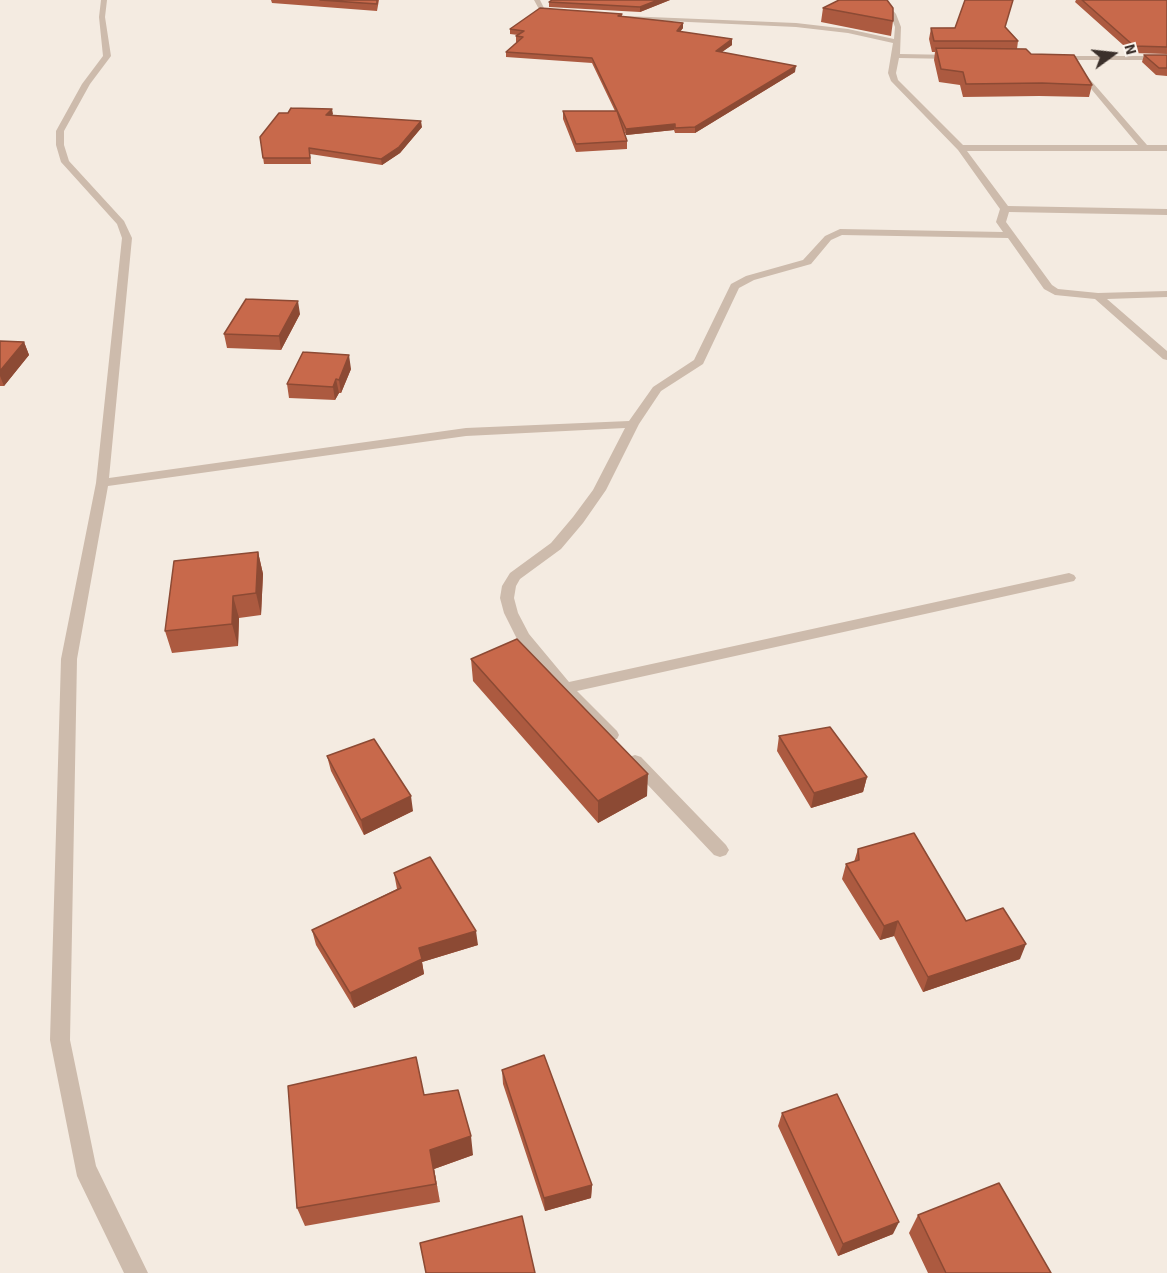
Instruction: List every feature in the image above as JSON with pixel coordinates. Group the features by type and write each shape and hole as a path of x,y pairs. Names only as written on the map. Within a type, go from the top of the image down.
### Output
{"street":[{"path":"104,0 102,17 107,56 87,84 60,131 60,144 65,162 121,223 127,238 102,483 69,659 60,1040 85,1168 135,1273"},
{"path":"537,0 544,10 573,14"},
{"path":"880,0 892,14 898,27 892,74 895,81 962,148 1005,209"},
{"path":"593,15 796,25 848,31 897,42"},
{"path":"896,56 966,57"},
{"path":"1047,58 1167,58"},
{"path":"1070,58 1144,148"},
{"path":"962,148 1167,148"},
{"path":"1005,209 1167,212"},
{"path":"1005,209 1001,222 1048,287 1066,294 1098,296 1167,294"},
{"path":"720,850 565,688 524,637 511,613 507,598 509,586 515,576 556,546 578,520 599,490 633,424 657,390 699,362 735,286 750,278 807,262 834,233 850,231 1011,235"},
{"path":"1098,296 1167,357"},
{"path":"102,483 466,432 633,424"},
{"path":"565,688 1069,578"}],"building":[{"path":"320,0 377,0 377,4"},
{"path":"552,0 658,0 640,7 549,2"},
{"path":"839,0 887,0 893,8 893,21 823,8"},
{"path":"965,0 1013,0 1005,27 1018,41 934,41 931,28 955,28"},
{"path":"1082,0 1167,0 1167,47 1134,46"},
{"path":"540,8 622,14 618,16 683,23 677,31 732,39 716,51 796,66 695,127 675,128 675,124 626,129 592,58 506,52 523,37 516,36 524,31 510,29"},
{"path":"936,48 1026,49 1031,54 1074,55 1092,85 966,84 963,72 941,69"},
{"path":"1144,55 1167,55 1167,68 1159,68"},
{"path":"291,108 332,109 326,115 421,121 399,147 381,159 309,148 310,158 263,158 260,137 279,113 288,113"},
{"path":"563,111 617,111 627,141 576,144"},
{"path":"246,299 298,301 279,336 224,334"},
{"path":"0,341 24,342 0,371"},
{"path":"303,352 349,355 339,380 336,379 333,387 287,384"},
{"path":"258,552 256,593 233,596 232,624 165,631 174,561"},
{"path":"517,639 648,774 598,801 471,659"},
{"path":"830,727 867,777 814,793 779,736"},
{"path":"374,739 411,796 361,820 327,756"},
{"path":"914,833 966,921 1003,908 1026,944 928,977 898,921 884,926 846,864 859,860 858,849"},
{"path":"430,857 476,931 419,948 422,959 350,993 312,930 401,888 394,873"},
{"path":"544,1055 592,1185 544,1198 502,1070"},
{"path":"416,1057 424,1095 458,1090 471,1136 430,1150 436,1184 297,1208 288,1086"},
{"path":"837,1094 899,1222 843,1244 782,1113"},
{"path":"999,1183 1051,1273 946,1273 918,1215"},
{"path":"522,1216 535,1273 426,1273 420,1243"}]}
